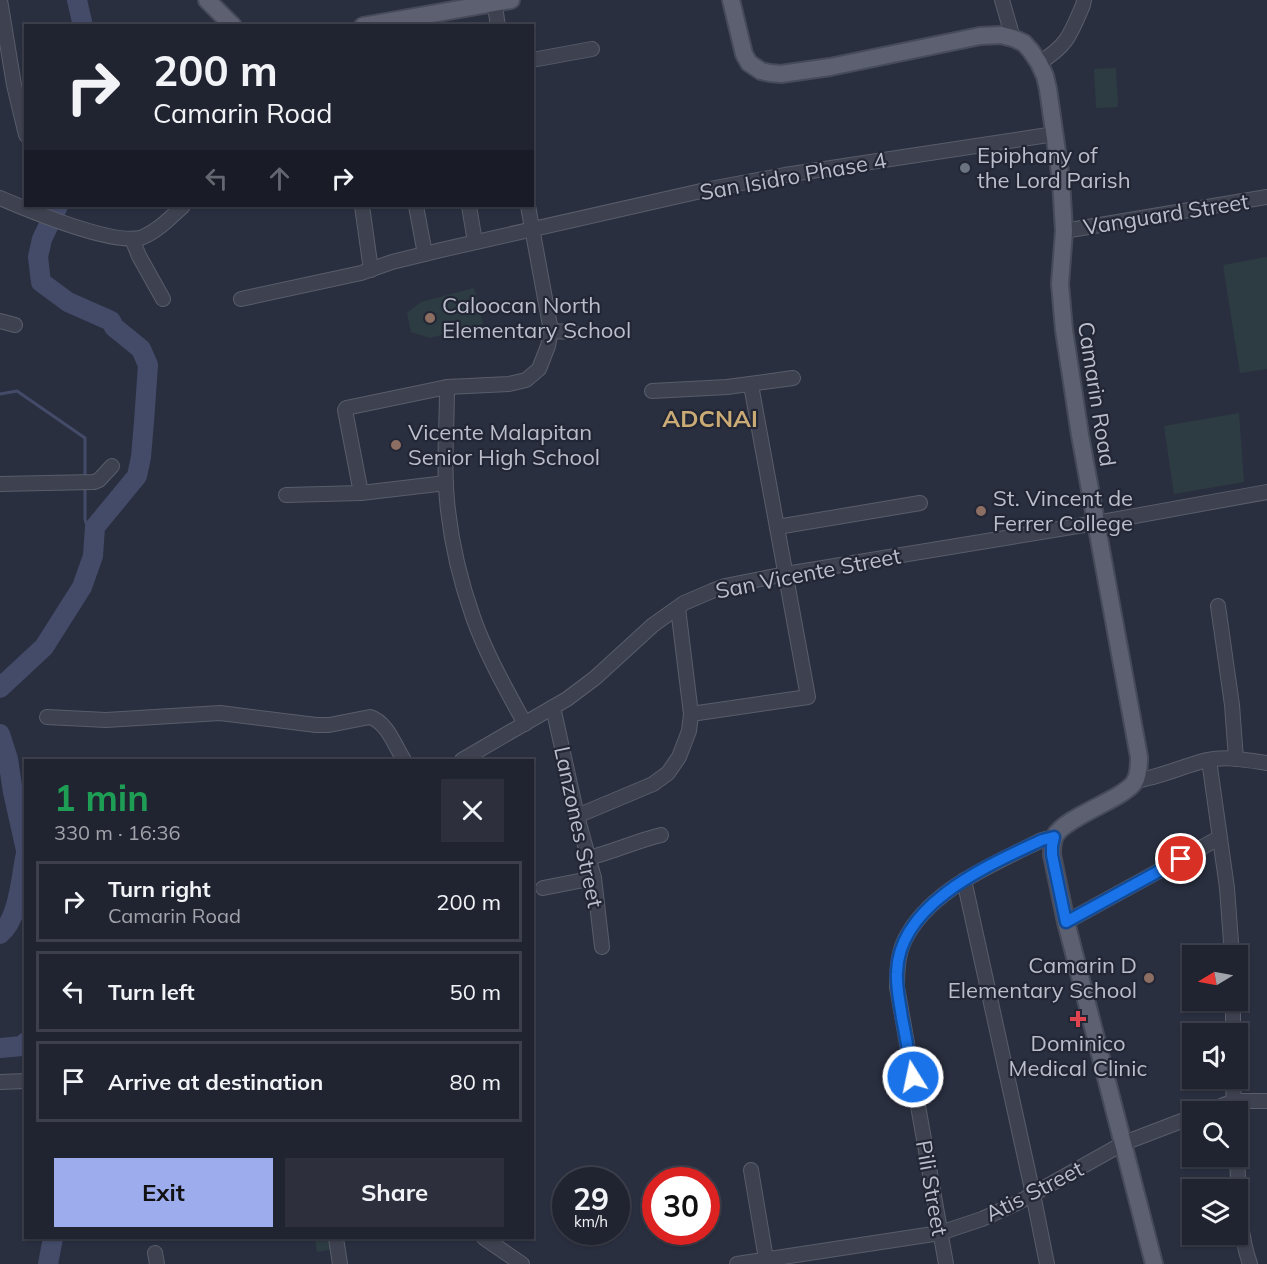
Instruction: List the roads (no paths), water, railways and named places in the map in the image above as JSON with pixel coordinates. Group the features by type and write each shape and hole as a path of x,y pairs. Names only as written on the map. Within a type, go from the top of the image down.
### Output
{"main road":[{"path":"207,0 231,24"},
{"path":"731,0 744,54 756,69 770,73 781,74 830,67 980,36 1001,35 1013,38"},
{"path":"374,24 500,1"},
{"name":"Camarin Road","path":"1013,38 1024,43 1031,51 1045,76 1048,89 1061,180 1064,231 1060,284 1061,310 1096,523 1138,748 1139,757 1135,781"},
{"path":"1135,781 1115,798 1059,830 1054,837 1052,855 1066,922 1154,1264"}],"street":[{"path":"0,0 7,86 24,130"},
{"path":"1002,0 1013,38"},
{"path":"1039,63 1053,54 1068,38 1084,0"},
{"path":"498,24 500,1"},
{"path":"534,60 592,49"},
{"name":"San Isidro Phase 4","path":"242,299 371,270 392,262 475,242 710,189 785,175 1055,134"},
{"name":"Vanguard Street","path":"1064,231 1267,197"},
{"path":"1,199 104,236 123,239 143,237 159,228 182,207"},
{"path":"362,207 371,270"},
{"path":"416,207 425,254"},
{"path":"469,207 475,242"},
{"path":"362,494 346,408 447,387 509,384 526,380 539,369 551,331 528,207"},
{"path":"132,239 163,299"},
{"path":"0,321 15,325"},
{"path":"551,331 573,332"},
{"path":"652,391 751,385 793,378"},
{"path":"691,714 808,697 751,385"},
{"path":"447,387 446,483 451,533 473,617 493,664 525,724"},
{"path":"0,484 94,482 99,480 112,466"},
{"path":"286,495 362,494 446,483"},
{"name":"San Vicente Street","path":"464,759 553,707 596,678 664,616 698,596 725,586 1267,492"},
{"path":"777,527 920,503"},
{"path":"1218,606 1232,705 1236,759"},
{"path":"577,816 653,784 668,773 679,757 689,731 691,714 678,608"},
{"name":"Lanzones Street","path":"553,707 577,816 594,878 602,947"},
{"path":"47,717 106,720 220,713 316,725 329,725 370,717 383,724 403,759"},
{"path":"1135,781 1209,760 1236,759 1267,763"},
{"path":"1209,760 1227,888 1231,945"},
{"path":"588,858 661,835"},
{"name":"Pili Street","path":"946,1264 897,987 900,952 916,921 932,904 964,880 1042,840 1054,837"},
{"path":"1066,922 1220,838"},
{"path":"543,888 594,878"},
{"path":"964,880 1047,1264"},
{"path":"0,1082 24,1081"},
{"path":"1248,1104 1267,1101"},
{"name":"Atis Street","path":"737,1264 940,1233 982,1219 1017,1203 1124,1143 1182,1121"},
{"path":"1238,1167 1243,1239 1250,1264"},
{"path":"751,1170 766,1259"},
{"path":"336,1239 340,1264"},
{"path":"485,1239 522,1264"}],"waterway":[{"path":"77,0 83,24"},
{"path":"0,688 44,647 82,587 93,556 95,527 137,476 141,457 148,365 141,349 114,327 111,321 68,302 41,282 38,257 42,239 58,207"},
{"path":"0,394 17,391 85,438 85,478"},
{"path":"85,486 85,519 93,547"},
{"path":"0,734 8,759 24,841"},
{"path":"0,934 15,908 24,866"},
{"path":"0,1048 24,1044"},
{"path":"48,1264 53,1239"}],"place":[{"name":"Epiphany of the Lord Parish","path":"965,168"},
{"name":"Caloocan North Elementary School","path":"430,318"},
{"name":"Vicente Malapitan Senior High School","path":"396,445"},
{"name":"St. Vincent de Ferrer College","path":"981,511"},
{"name":"Camarin D Elementary School","path":"1149,978"},
{"name":"Dominico Medical Clinic","path":"1078,1019"}],"district":[{"name":"ADCNAI","path":"710,418"}]}
